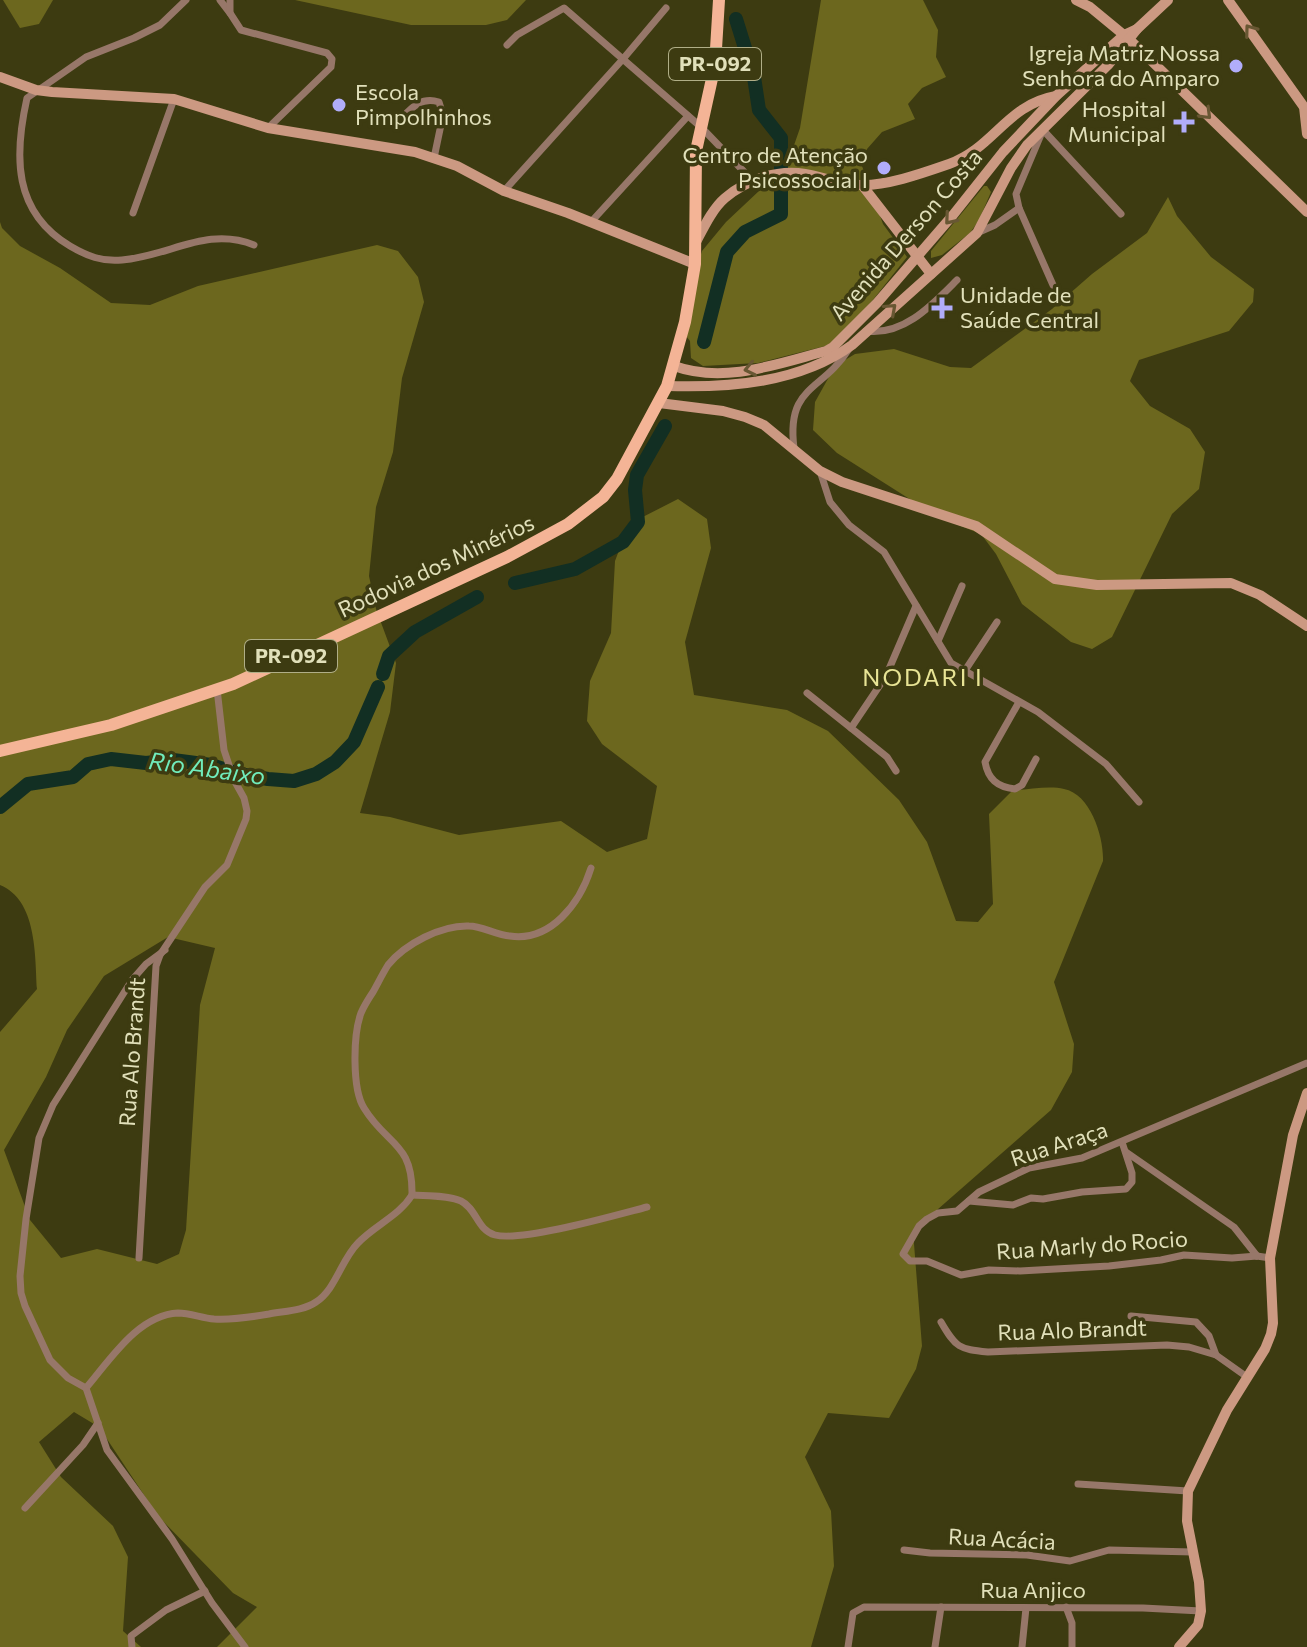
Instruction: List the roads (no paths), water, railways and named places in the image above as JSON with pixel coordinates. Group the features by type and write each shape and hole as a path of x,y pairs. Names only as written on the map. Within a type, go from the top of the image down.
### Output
{"main road":[{"name":"PR-092","path":"674,366 695,264 696,151 715,65 719,0"},
{"name":"Rodovia dos Minérios","path":"0,751 111,725 217,689 507,557 568,524 589,510 610,488 659,403 674,366"}],"street":[{"path":"186,0 149,32 86,57 27,98 21,124 20,170 24,191 33,210 55,237 82,253 109,261 147,256 214,237 242,240 254,245"},
{"path":"220,0 241,30 327,53 332,59 331,67 268,128"},
{"path":"230,0 230,13"},
{"path":"1076,0 1090,7 1127,37 1307,212"},
{"path":"1127,37 1168,0"},
{"path":"1228,0 1305,106 1307,134"},
{"path":"507,45 517,35 564,8 701,127 753,181"},
{"path":"504,191 666,8"},
{"name":"Avenida Derson Costa","path":"674,366 687,371 729,374 826,351 842,339 917,257 987,172 1056,96 1127,37"},
{"name":"Avenida Derson Costa","path":"667,386 717,388 749,384 831,359 852,345 977,233 1027,145 1127,37"},
{"path":"0,77 36,90 174,99 268,128 415,152 457,166 504,191 695,264"},
{"path":"694,245 725,198 753,181 782,172 804,173 862,185 914,174 970,154 1022,108 1038,99 1056,96"},
{"path":"133,213 174,99"},
{"path":"397,123 419,101 430,99 439,102 443,115 434,158"},
{"path":"591,222 688,116"},
{"path":"1053,285 1019,208 1016,194 1043,130 1121,214"},
{"path":"987,172 1005,182"},
{"path":"862,185 931,274"},
{"path":"977,233 1019,208"},
{"path":"866,331 879,333 923,313 957,280"},
{"path":"794,448 792,423 799,400 840,364 852,345"},
{"path":"659,403 723,411 764,425 820,471 842,482 976,526 1055,579 1097,585 1231,583 1260,595 1307,626"},
{"path":"820,471 830,502 849,525 884,552 951,663 1038,712 1106,764 1139,802"},
{"path":"938,641 962,586"},
{"path":"851,728 886,676 916,606"},
{"path":"964,672 997,622"},
{"name":"Rua Alo Brandt","path":"139,1258 156,966 205,887 227,865 240,837 247,811 224,750 217,689"},
{"path":"807,693 887,757 896,771"},
{"path":"1019,702 985,762 987,775 994,782 1015,789 1022,785 1036,759"},
{"path":"86,1388 127,1339 170,1314 218,1319 288,1311 315,1303 326,1293 352,1248 399,1211 412,1195 408,1160 392,1139 378,1128 359,1098 355,1082 361,1013 389,964 418,941 454,927 472,926 510,937 540,933 560,921 582,891 591,868"},
{"path":"165,950 146,964 132,980 53,1105 39,1138 26,1219 21,1293 50,1360 68,1378 86,1388 107,1450 116,1465 172,1539 245,1647"},
{"name":"Rua Araça","path":"919,1260 910,1261 903,1254 919,1226 933,1215 957,1211 979,1192 1029,1168 1070,1161 1122,1142 1307,1063"},
{"path":"1179,1647 1198,1625 1201,1611 1187,1521 1188,1491 1227,1410 1271,1334 1270,1258 1293,1135 1307,1093"},
{"path":"969,1201 1013,1205 1031,1198 1126,1189 1132,1182 1122,1142"},
{"path":"1126,1152 1234,1227 1257,1256"},
{"path":"412,1195 459,1200 474,1214 483,1229 499,1236 525,1235 647,1207"},
{"name":"Rua Marly do Rocio","path":"919,1260 961,1275 989,1270 1109,1266 1184,1255 1270,1258"},
{"name":"Rua Alo Brandt","path":"1131,1316 1196,1322 1209,1336 1216,1355"},
{"name":"Rua Alo Brandt","path":"941,1322 955,1344 962,1349 988,1352 1167,1345 1189,1347 1216,1355 1247,1377"},
{"path":"25,1508 83,1445 98,1423"},
{"path":"1078,1484 1188,1491"},
{"name":"Rua Acácia","path":"904,1550 1027,1555 1070,1561 1109,1550 1193,1552"},
{"path":"132,1647 131,1636 147,1622 205,1591"},
{"name":"Rua Anjico","path":"848,1647 853,1613 864,1607 1201,1611"},
{"path":"935,1647 941,1607"},
{"path":"1066,1607 1072,1623 1072,1647"},
{"path":"1022,1647 1026,1608"}],"waterway":[{"name":"Rio Abaixo","path":"704,342 727,252 745,232 781,214 781,138 759,110 754,77 736,19"},
{"name":"Rio Abaixo","path":"515,583 575,569 623,542 638,522 637,475 665,426"},
{"name":"Rio Abaixo","path":"383,674 389,656 415,632 477,597"},
{"name":"Rio Abaixo","path":"0,807 28,784 73,777 88,764 111,759 146,763 173,760 211,765 239,774 294,781 316,774 335,762 354,742 378,687"}],"place":[{"name":"Igreja Matriz Nossa Senhora do Amparo","path":"1236,66"},
{"name":"Escola Pimpolhinhos","path":"339,105"},
{"name":"Hospital Municipal","path":"1184,122"},
{"name":"Centro de Atenção Psicossocial I","path":"884,168"},
{"name":"Unidade de Saúde Central","path":"942,308"}],"district":[{"name":"NODARI I","path":"923,678"}]}
